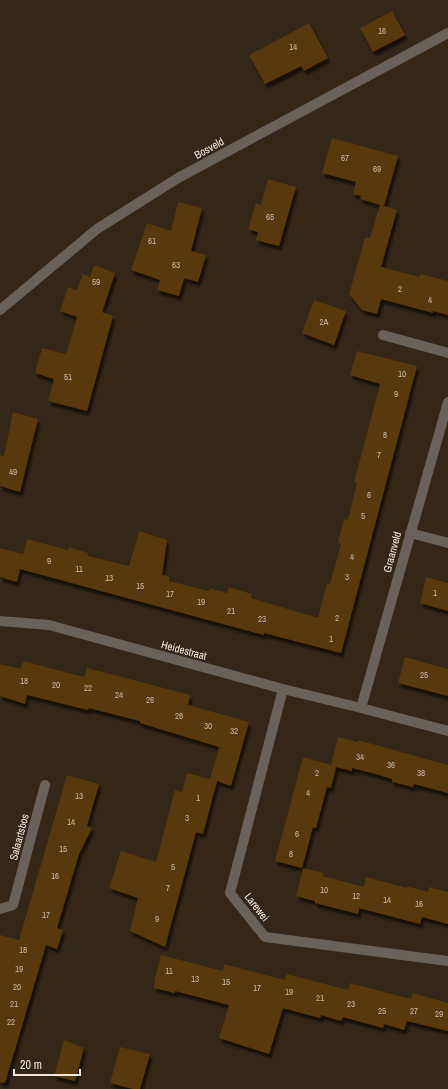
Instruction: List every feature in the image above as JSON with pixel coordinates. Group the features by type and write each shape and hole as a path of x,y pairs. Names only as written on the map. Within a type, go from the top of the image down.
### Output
{"street":[{"name":"Bosveld","path":"0,310 96,229 178,178 448,33"},
{"path":"383,335 448,353"},
{"name":"Graanveld","path":"361,708 448,402"},
{"path":"410,533 448,543"},
{"name":"Heidestraat","path":"0,621 49,625 283,689 448,731"},
{"name":"Larewei","path":"283,689 230,892 265,937 448,961"},
{"name":"Salaartsbos","path":"0,909 13,905 45,785"}],"building":[{"path":"392,11 405,35 373,52 360,28"},
{"path":"309,23 328,58 304,71 301,66 265,84 249,55"},
{"path":"332,138 398,156 384,206 360,199 361,196 353,194 356,182 322,173"},
{"path":"268,179 296,187 279,246 256,240 258,232 248,229 256,203 261,205"},
{"path":"178,202 202,208 191,251 206,255 198,282 184,278 179,296 157,290 160,280 131,270 147,223 171,231"},
{"path":"380,205 397,210 381,267 420,277 420,274 448,281 448,315 433,311 433,313 381,299 377,314 362,310 349,294 365,238 370,238"},
{"path":"94,265 115,273 102,312 113,316 87,411 48,401 54,379 35,373 42,348 66,354 77,317 60,311 68,287 77,290 83,274 90,277"},
{"path":"314,300 346,311 334,345 302,333"},
{"path":"357,351 417,366 341,653 264,633 264,635 20,569 17,582 0,577 0,548 23,554 27,539 68,550 69,547 88,553 88,556 129,566 139,531 167,540 162,575 169,577 169,581 209,591 210,588 227,593 229,587 252,594 251,598 318,618 327,583 330,584 341,544 338,543 344,519 348,520 357,483 354,482 380,384 350,375"},
{"path":"13,412 38,419 20,492 0,486 0,455 4,456"},
{"path":"426,577 448,583 448,611 420,603"},
{"path":"405,657 448,669 448,696 398,683"},
{"path":"23,661 84,677 87,668 190,695 188,705 249,722 231,786 217,781 203,834 196,832 165,947 130,931 138,898 109,888 121,851 156,862 175,790 182,792 187,773 210,779 219,747 140,723 140,721 89,708 88,710 27,695 25,704 0,696 0,664 21,669"},
{"path":"338,737 358,742 358,740 448,765 448,793 414,784 413,787 392,782 392,779 352,768 352,771 336,767 331,788 327,787 316,828 313,827 302,868 275,861 303,757 331,765"},
{"path":"67,775 99,784 87,826 92,828 79,854 57,928 63,930 57,949 46,945 5,1083 0,1082 0,935 19,940"},
{"path":"303,868 324,873 323,876 364,887 366,877 428,892 429,887 448,892 448,924 422,917 420,924 359,908 358,914 315,903 315,901 296,896"},
{"path":"161,955 223,971 224,964 285,980 287,974 348,990 350,983 411,999 413,993 448,1003 448,1031 407,1021 404,1030 384,1024 383,1028 343,1017 341,1021 321,1015 320,1018 283,1008 269,1054 219,1038 229,1005 175,991 175,993 154,988 154,982"},
{"path":"64,1040 84,1048 75,1081 54,1076"},
{"path":"120,1047 150,1054 140,1089 133,1089 110,1083"}]}
